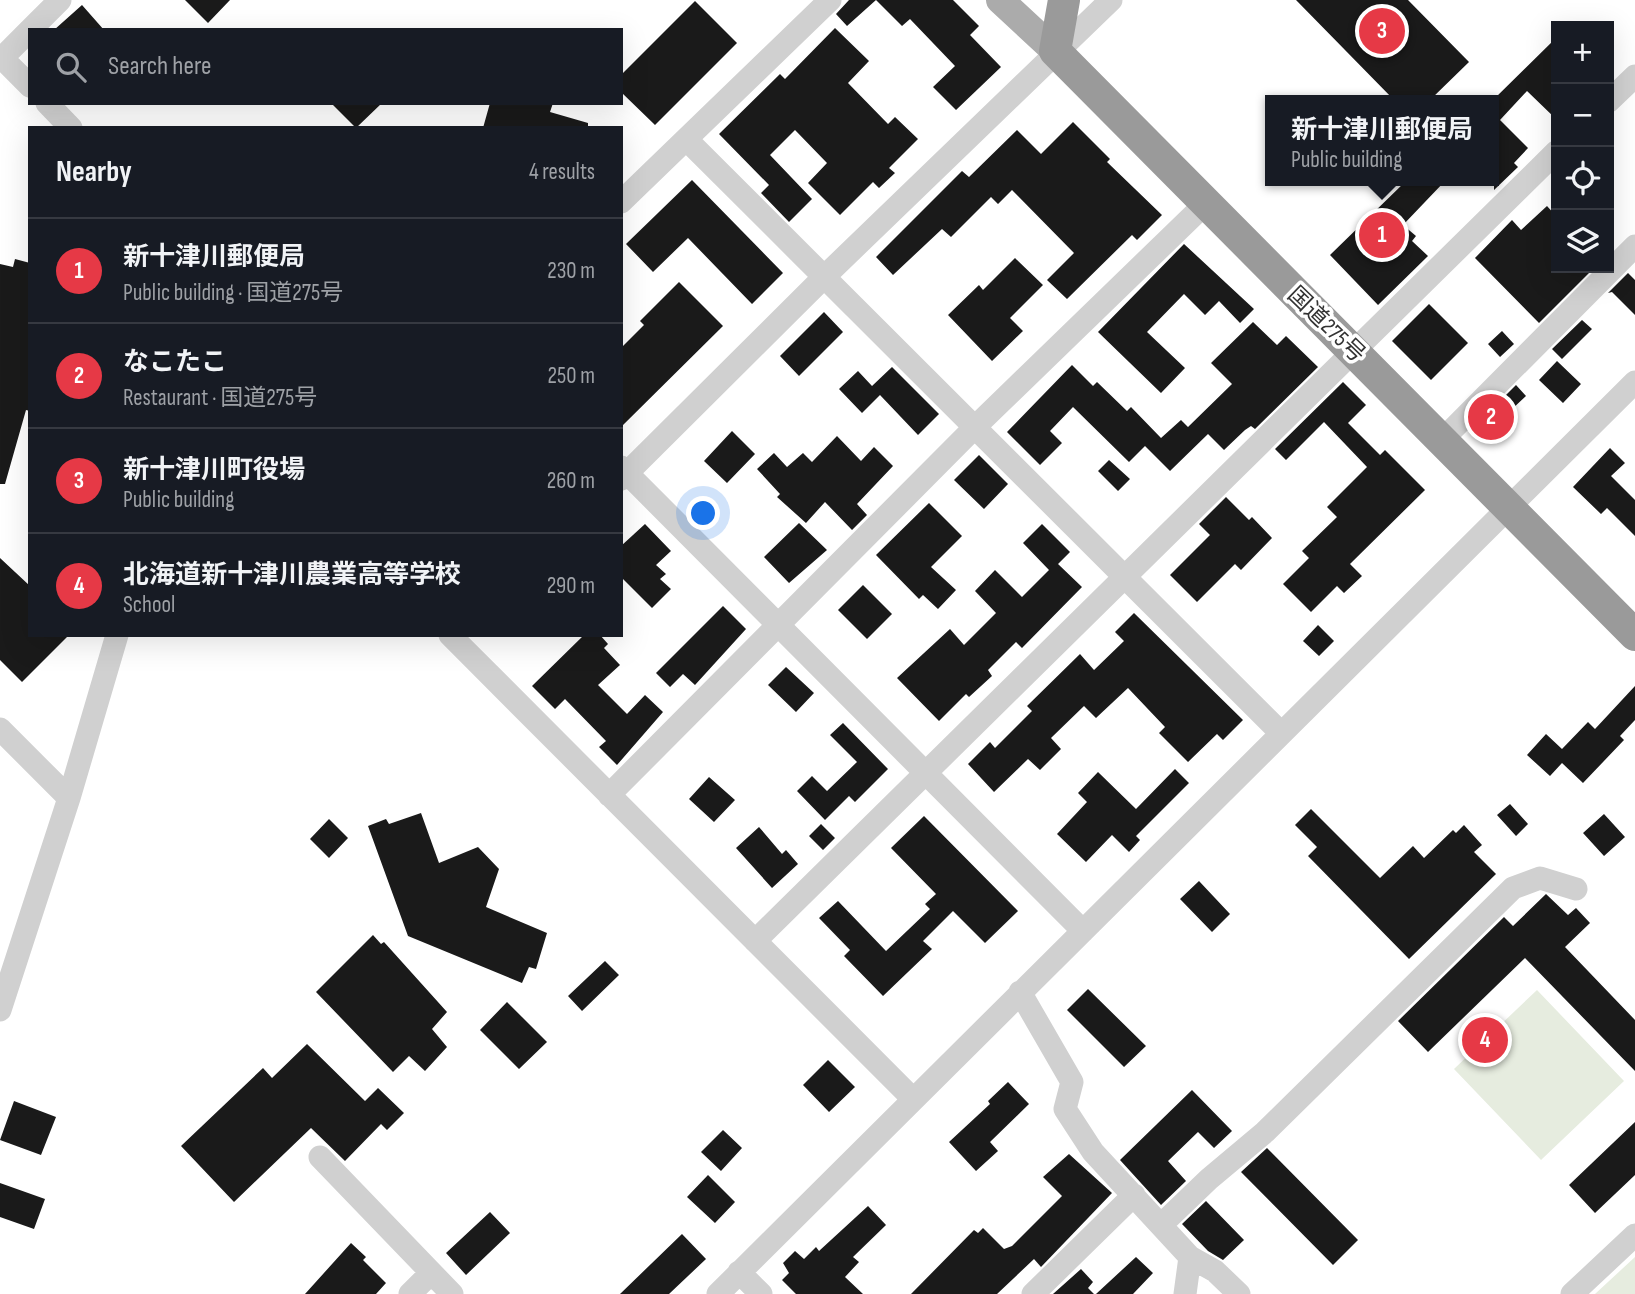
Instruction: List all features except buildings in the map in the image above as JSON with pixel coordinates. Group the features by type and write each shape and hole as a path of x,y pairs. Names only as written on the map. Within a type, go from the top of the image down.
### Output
{"highway":[{"path":"1055,51 1064,0"},
{"name":"国道275号","path":"1055,51 1204,205 1353,349 1635,635"}],"main road":[{"path":"1000,0 1055,51"}],"street":[{"path":"32,28 60,0"},
{"path":"623,200 830,0"},
{"path":"1083,931 623,473 1055,51 1111,0"},
{"path":"28,32 1,59 28,84"},
{"path":"1614,96 1635,76"},
{"path":"49,105 69,126"},
{"path":"687,140 1280,732"},
{"path":"755,942 1353,349 1551,157"},
{"path":"609,795 780,627 975,427 1204,205"},
{"path":"1442,440 1635,246"},
{"path":"718,1294 1507,506 1635,382"},
{"path":"0,1010 69,798 116,637"},
{"path":"458,638 609,795 912,1098"},
{"path":"0,729 69,798"},
{"path":"1161,1226 1209,1179 1265,1132 1513,888 1540,878 1576,889"},
{"path":"1020,992 1072,1082 1065,1108 1093,1152 1190,1257 1214,1270 1239,1294"},
{"path":"320,1157 452,1294"},
{"path":"1033,1294 1134,1195"},
{"path":"1572,1294 1635,1235"},
{"path":"1185,1294 1190,1257"},
{"path":"739,1272 761,1294"},
{"path":"410,1294 431,1273"}],"shaded area":[{"path":"1537,990 1624,1081 1541,1160 1454,1069"},
{"path":"1635,1257 1635,1294 1595,1294"}],"place":[{"name":"新十津川町役場","path":"1382,31"},
{"name":"新十津川郵便局","path":"1382,235"},
{"name":"なこたこ","path":"1491,417"},
{"name":"北海道新十津川農業高等学校","path":"1485,1040"}]}
